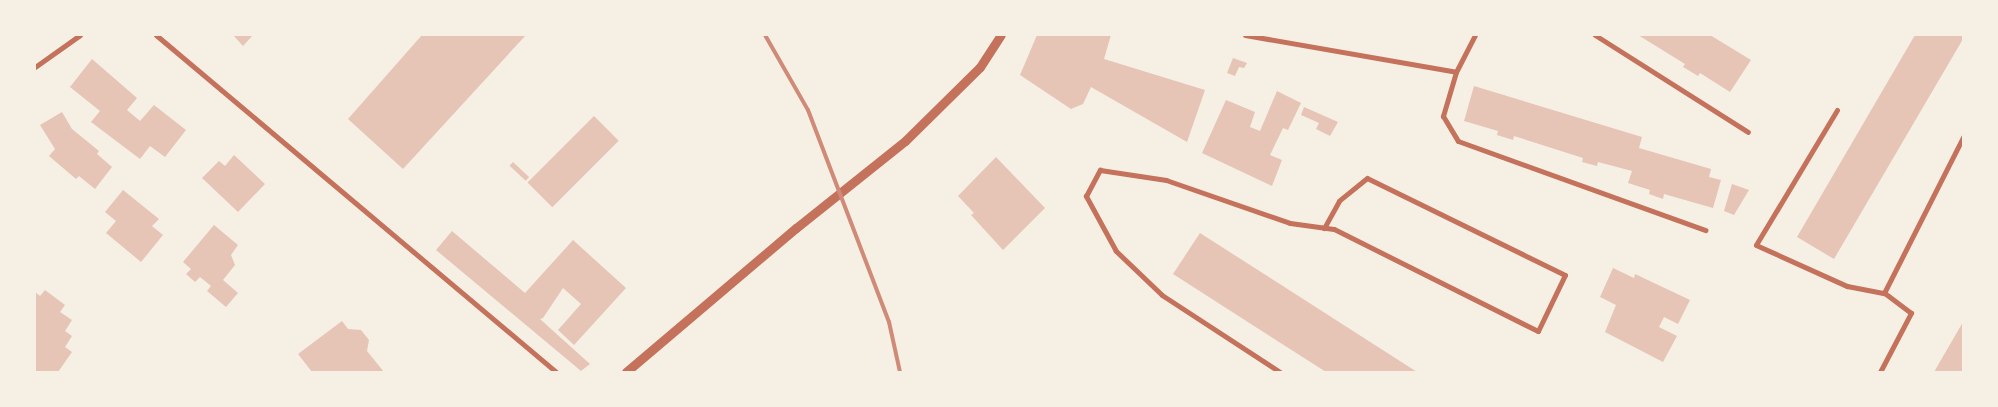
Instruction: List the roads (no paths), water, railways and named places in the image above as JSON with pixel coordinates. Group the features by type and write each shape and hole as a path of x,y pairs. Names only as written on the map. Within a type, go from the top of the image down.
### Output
{"street":[{"path":"35,68 80,35"},
{"path":"156,35 556,372"},
{"path":"626,372 796,228 905,141 980,66 1001,35"},
{"path":"1245,35 1456,72"},
{"path":"1475,35 1456,72 1443,116 1458,141 1705,230"},
{"path":"1595,35 1748,132"},
{"path":"1837,110 1756,245 1847,286 1884,293 1911,313 1880,372"},
{"path":"1884,293 1963,137"},
{"path":"1280,372 1162,296 1116,251 1086,196 1100,170 1166,180 1290,223 1324,228 1334,229 1538,331 1565,275 1366,178 1339,201 1324,228"}],"railway":[{"path":"765,35 808,110 889,322 900,372"}]}
